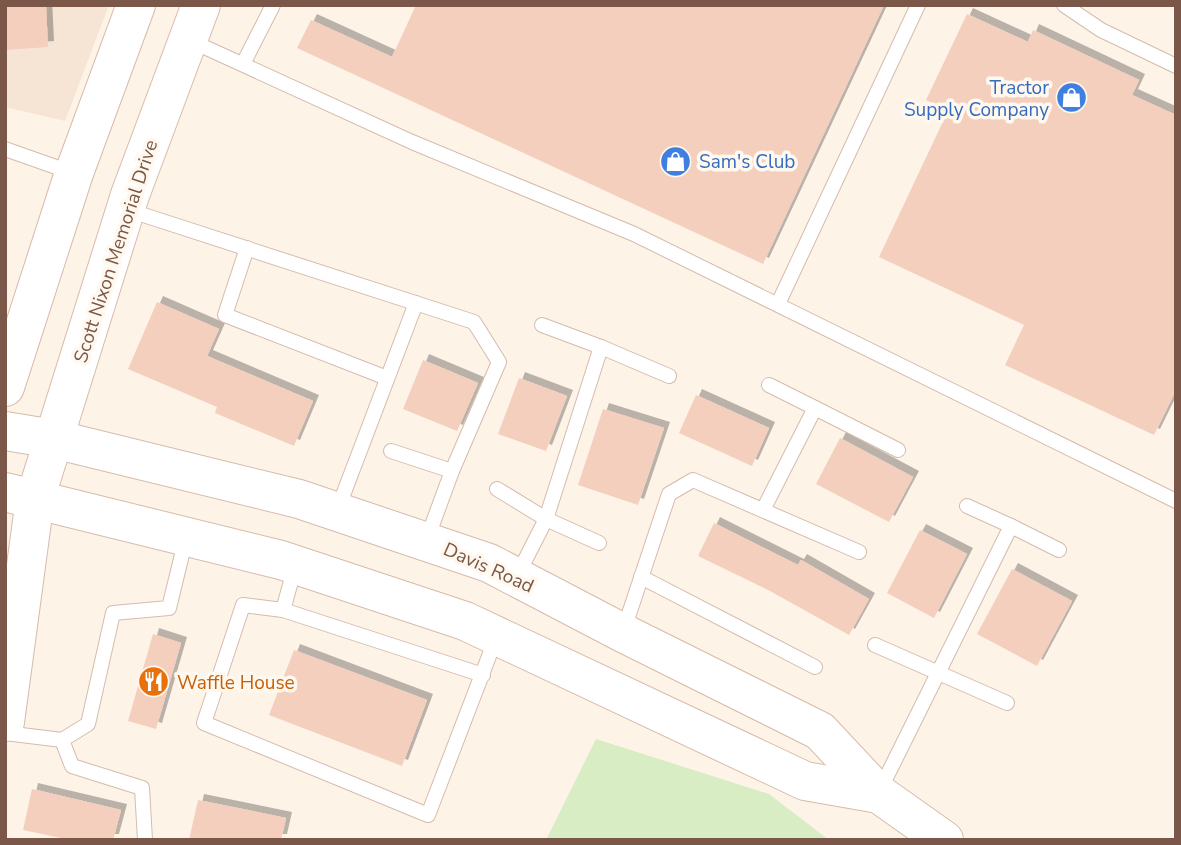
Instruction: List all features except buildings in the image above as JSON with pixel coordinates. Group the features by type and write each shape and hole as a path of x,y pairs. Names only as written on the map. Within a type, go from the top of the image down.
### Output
{"main road":[{"path":"5,387 74,173 136,5"},
{"name":"Scott Nixon Memorial Drive","path":"5,722 20,496 54,439 125,209 195,22"},
{"name":"Davis Road","path":"5,430 54,439 299,499 489,563 622,633 820,731 878,794 944,840"},
{"name":"Davis Road","path":"20,496 296,565 465,621 806,781 878,794"}],"lane":[{"path":"243,64 273,5"},
{"path":"778,304 918,5"},
{"path":"1065,5 1101,30 1176,66"},
{"path":"195,22 243,64 412,142 634,234 1176,501"},
{"path":"5,149 74,173"},
{"path":"125,209 474,322 499,362 452,471 427,540"},
{"path":"247,248 225,315 387,378"},
{"path":"336,512 416,303"},
{"path":"542,325 669,376"},
{"path":"517,578 546,519 601,347"},
{"path":"769,385 898,450"},
{"path":"763,510 815,408"},
{"path":"391,451 452,471"},
{"path":"622,633 669,494 693,480 859,552"},
{"path":"497,489 546,519 598,543"},
{"path":"967,506 1059,550"},
{"path":"878,794 1011,526"},
{"path":"5,733 62,740 88,724 113,612 169,608 186,537"},
{"path":"283,610 296,565"},
{"path":"642,577 815,667"},
{"path":"483,675 283,610 243,605 204,723 428,815 483,675 497,637"},
{"path":"875,645 1007,703"},
{"path":"62,740 72,766 142,789 145,840"}],"shaded area":[{"path":"5,5 109,5 65,121 5,107"}],"green space":[{"path":"596,739 769,794 829,840 546,840"}],"place":[{"name":"Tractor Supply Company","path":"1072,98"},
{"name":"Sam's Club","path":"676,161"},
{"name":"Waffle House","path":"154,682"}]}
